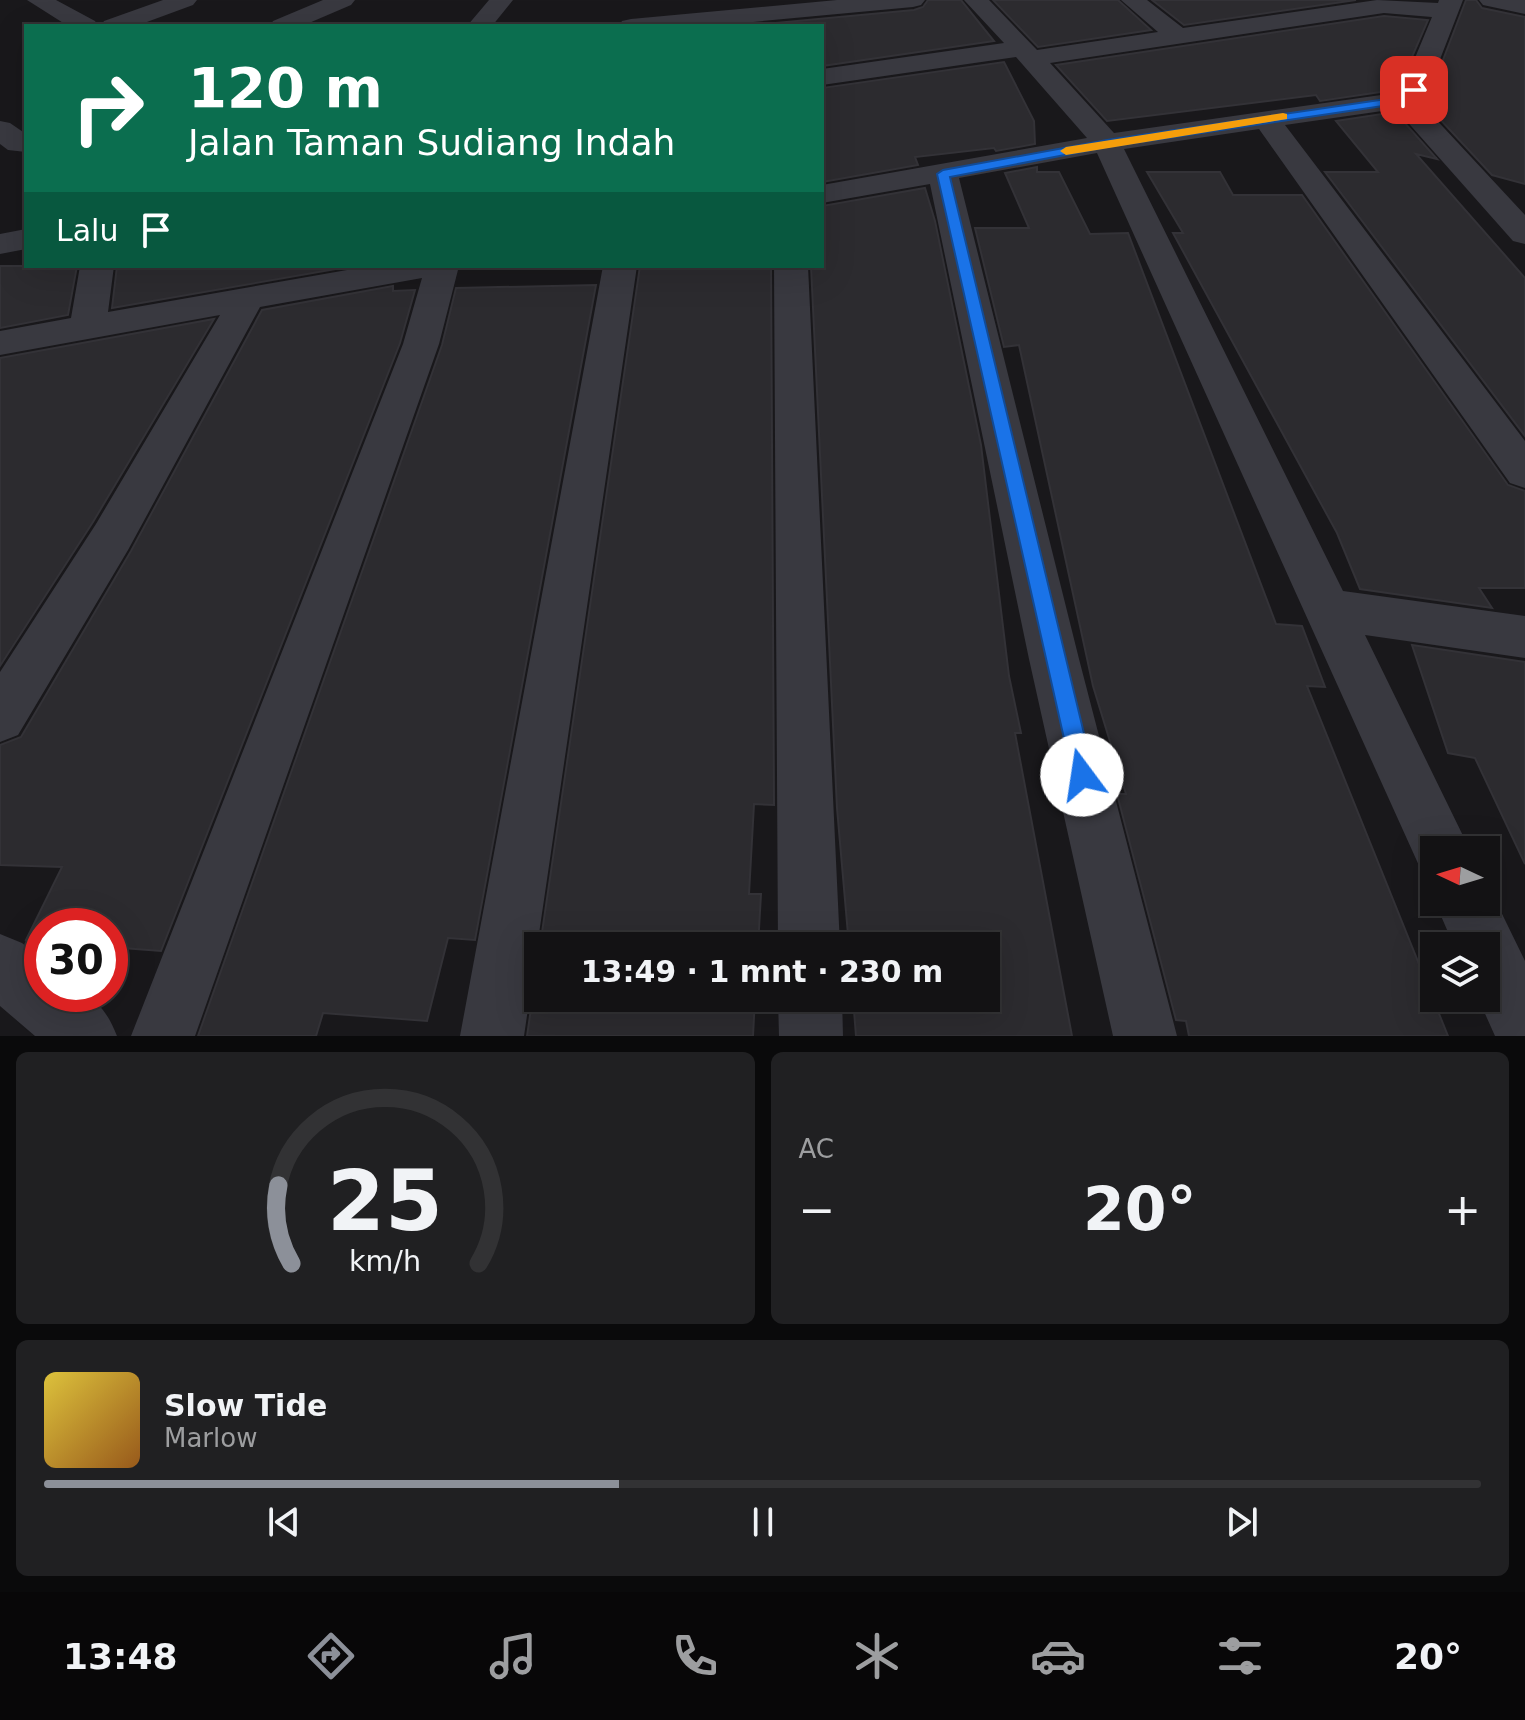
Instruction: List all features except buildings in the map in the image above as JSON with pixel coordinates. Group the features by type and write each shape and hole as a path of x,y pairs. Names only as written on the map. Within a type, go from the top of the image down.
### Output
{"street":[{"path":"39,0 82,24"},
{"path":"119,24 185,0"},
{"path":"295,24 343,0"},
{"path":"481,24 501,0"},
{"path":"653,24 913,0"},
{"path":"976,0 1107,143 1434,836"},
{"path":"1133,0 1179,37"},
{"path":"1286,0 1311,16"},
{"path":"1491,0 1525,7"},
{"path":"824,77 1179,37 1397,5 1446,4 1417,85 1403,100 1107,143 824,194"},
{"path":"1403,100 1525,234"},
{"path":"1266,119 1525,472"},
{"path":"943,174 1145,1036"},
{"path":"1475,179 1525,191"},
{"path":"0,244 24,239"},
{"path":"88,328 97,268"},
{"path":"0,377 16,340 418,268"},
{"path":"163,1036 421,344 441,268"},
{"path":"492,1036 620,268"},
{"path":"791,268 809,932"},
{"path":"0,718 112,537 246,300"},
{"path":"1328,609 1525,637"},
{"path":"0,965 85,1036"},
{"path":"1500,976 1525,1030"},
{"path":"810,1012 811,1036"}],"slow traffic":[{"path":"1066,151 1283,117"}],"route":[{"path":"1082,775 943,174 1107,143 1403,100 1414,90"}]}
